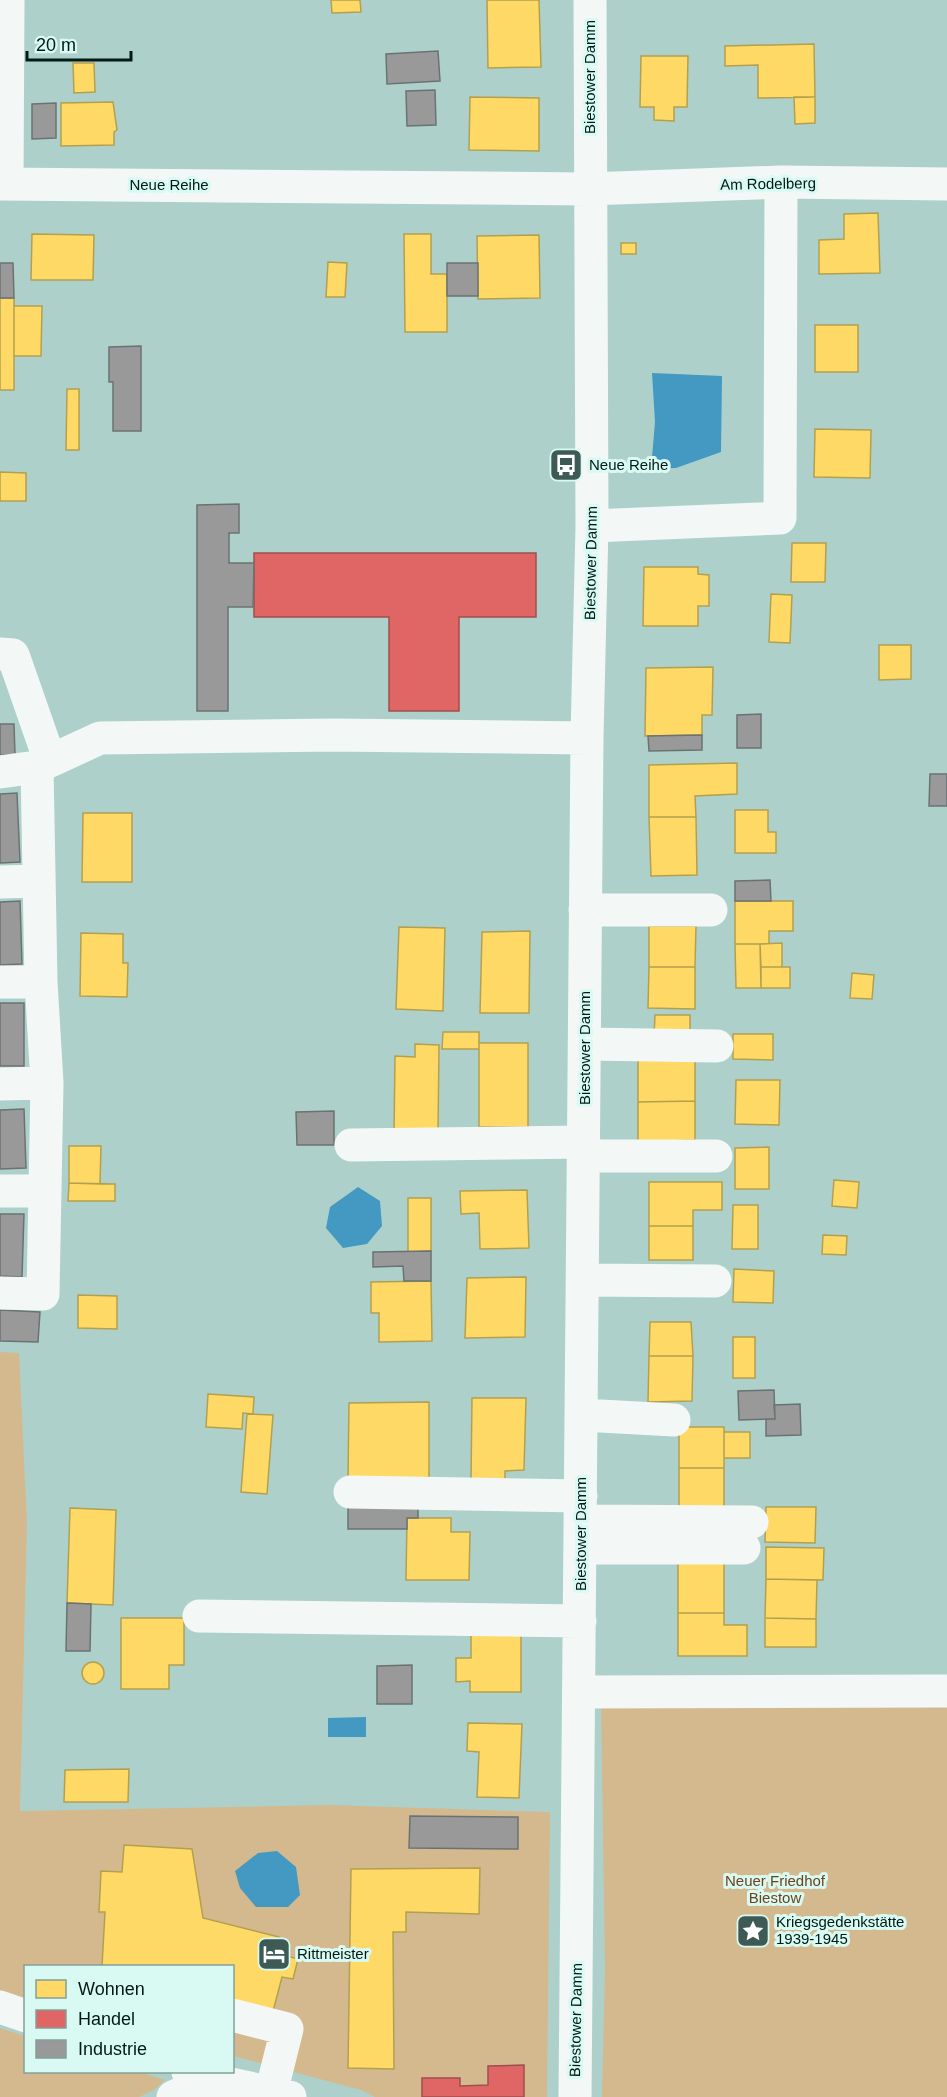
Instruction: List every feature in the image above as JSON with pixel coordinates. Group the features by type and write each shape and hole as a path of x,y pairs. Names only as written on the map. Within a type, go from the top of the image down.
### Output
{"street":[{"path":"3,184 8,0"},
{"name":"Biestower Damm","path":"575,2097 585,910 592,526 590,0"},
{"path":"592,526 780,518 782,182"},
{"name":"Am Rodelberg","path":"589,189 782,182 947,184"},
{"name":"Neue Reihe","path":"3,184 589,189"},
{"path":"0,654 13,655 43,764 39,881 46,1083 43,1294 0,1293"},
{"path":"0,772 43,764 100,738 345,735 587,738"},
{"path":"0,882 39,881"},
{"path":"585,910 711,910"},
{"path":"0,982 41,982"},
{"path":"585,1044 717,1046"},
{"path":"0,1084 46,1083"},
{"path":"351,1145 716,1165"},
{"path":"0,1191 44,1191"},
{"path":"583,1280 714,1281"},
{"path":"582,1416 674,1420"},
{"path":"350,1491 581,1519 748,1535"},
{"path":"430,1510 581,1519"},
{"path":"199,1616 580,1621"},
{"path":"579,1692 947,1691"},
{"path":"0,2007 24,2015"},
{"path":"173,2097 200,2076 281,2095 287,2029 234,2016"}],"green space":[{"name":"Rittmeister","path":"0,1352 19,1353 27,1523 20,1811 330,1805 550,1812 547,2097 375,2097 361,2090 234,2056 234,1965 24,1965 24,2000 0,1992"},
{"name":"Neuer Friedhof Biestow","path":"601,1704 947,1705 947,2097 602,2097 605,1968"},
{"path":"0,2028 24,2036 24,2073 142,2073 165,2080 154,2090 139,2097 0,2097"}],"water":[{"path":"652,373 722,376 721,452 676,468 651,469 655,422"},
{"path":"358,1187 380,1201 382,1226 367,1244 343,1248 326,1228 330,1207"},
{"path":"366,1717 366,1737 328,1737 328,1718"},
{"path":"277,1851 296,1867 300,1895 288,1907 256,1907 240,1888 235,1871 258,1853"}],"building: Wohnen":[{"path":"331,0 360,0 361,12 332,13"},
{"path":"487,0 539,0 541,67 488,68"},
{"path":"814,44 815,97 758,98 758,65 725,66 725,46"},
{"path":"641,56 688,56 687,107 674,107 674,121 654,120 654,107 640,107"},
{"path":"73,63 94,63 95,92 74,93"},
{"path":"470,97 539,98 539,151 469,150"},
{"path":"794,97 815,97 815,123 795,124"},
{"path":"113,102 117,130 114,132 114,145 61,146 61,103"},
{"path":"878,213 880,273 819,274 819,240 844,239 844,214"},
{"path":"32,234 94,235 93,280 31,280"},
{"path":"404,234 431,234 431,274 447,274 447,332 405,332"},
{"path":"539,235 540,298 478,299 477,236"},
{"path":"621,243 636,243 636,254 621,254"},
{"path":"328,262 347,263 345,297 326,297"},
{"path":"0,298 14,298 14,390 0,390"},
{"path":"14,306 42,306 41,356 14,356"},
{"path":"815,325 858,325 858,372 815,372"},
{"path":"67,389 79,389 79,450 66,450"},
{"path":"815,429 871,430 870,478 814,477"},
{"path":"0,472 26,473 26,501 0,501"},
{"path":"792,543 826,543 825,582 791,582"},
{"path":"644,567 698,567 698,574 709,575 709,606 698,606 698,626 643,626"},
{"path":"771,594 792,595 790,643 769,642"},
{"path":"879,645 911,645 911,679 879,680"},
{"path":"713,667 712,715 702,715 702,735 645,736 646,668"},
{"path":"737,763 737,794 695,796 696,817 649,817 649,765"},
{"path":"735,810 768,810 768,832 776,832 776,853 735,853"},
{"path":"83,813 132,813 132,882 82,882"},
{"path":"649,817 696,817 697,875 651,876"},
{"path":"735,901 793,901 793,931 769,931 769,944 735,944"},
{"path":"649,926 696,926 695,967 649,967"},
{"path":"399,927 445,928 443,1011 396,1009"},
{"path":"530,931 529,1013 480,1013 482,932"},
{"path":"81,933 123,934 123,963 128,963 127,997 80,996"},
{"path":"782,943 782,967 761,967 760,944"},
{"path":"735,944 760,944 761,988 736,988"},
{"path":"649,967 695,967 695,1009 648,1008"},
{"path":"761,967 790,967 790,988 761,988"},
{"path":"852,973 874,975 872,999 850,998"},
{"path":"655,1015 690,1015 690,1035 654,1035"},
{"path":"443,1032 479,1032 479,1049 442,1049"},
{"path":"733,1034 773,1034 773,1060 733,1059"},
{"path":"479,1043 528,1043 528,1127 479,1127"},
{"path":"415,1044 439,1045 438,1134 394,1134 395,1056 415,1057"},
{"path":"695,1058 695,1101 638,1102 638,1059"},
{"path":"736,1080 780,1080 779,1125 735,1124"},
{"path":"695,1101 695,1140 638,1142 638,1102"},
{"path":"69,1146 101,1146 100,1184 69,1183"},
{"path":"769,1147 769,1189 735,1189 735,1148"},
{"path":"834,1180 859,1182 857,1208 832,1206"},
{"path":"649,1182 722,1182 722,1210 693,1210 693,1226 649,1226"},
{"path":"69,1183 115,1184 115,1201 68,1201"},
{"path":"527,1190 529,1248 480,1249 479,1213 461,1214 460,1191"},
{"path":"408,1198 431,1198 431,1251 408,1252"},
{"path":"733,1205 758,1205 758,1249 732,1249"},
{"path":"649,1226 693,1226 693,1260 649,1260"},
{"path":"823,1235 847,1236 846,1255 822,1254"},
{"path":"734,1269 774,1271 773,1303 733,1302"},
{"path":"526,1277 525,1337 465,1338 467,1278"},
{"path":"431,1281 432,1341 379,1342 379,1313 371,1313 371,1282"},
{"path":"78,1295 117,1296 117,1329 78,1328"},
{"path":"650,1322 691,1322 693,1356 649,1356"},
{"path":"733,1337 755,1337 755,1378 733,1378"},
{"path":"649,1356 693,1356 692,1401 648,1402"},
{"path":"208,1394 254,1397 253,1414 243,1413 242,1429 206,1427"},
{"path":"472,1398 526,1398 524,1470 505,1471 505,1480 471,1480"},
{"path":"429,1402 429,1481 348,1481 349,1403"},
{"path":"247,1414 273,1415 267,1494 241,1492"},
{"path":"679,1427 724,1427 724,1468 679,1468"},
{"path":"724,1432 750,1432 750,1458 724,1458"},
{"path":"679,1468 724,1468 724,1509 679,1509"},
{"path":"766,1507 816,1507 815,1543 765,1542"},
{"path":"70,1508 116,1510 113,1605 67,1603"},
{"path":"407,1518 451,1518 451,1532 470,1532 469,1580 406,1580"},
{"path":"766,1547 824,1548 823,1580 766,1579"},
{"path":"678,1555 724,1555 724,1613 678,1613"},
{"path":"766,1579 817,1580 816,1619 765,1618"},
{"path":"678,1613 724,1613 724,1625 747,1625 747,1656 678,1656"},
{"path":"121,1618 184,1618 184,1665 169,1665 169,1689 121,1689"},
{"path":"765,1618 816,1619 816,1647 765,1647"},
{"path":"471,1631 521,1631 521,1692 470,1692 470,1681 456,1682 456,1658 471,1658"},
{"path":"93,1662 101,1665 104,1673 101,1681 93,1684 85,1681 82,1673 85,1665"},
{"path":"468,1723 522,1724 519,1798 477,1797 479,1752 467,1751"},
{"path":"129,1769 128,1802 64,1802 65,1770"},
{"path":"124,1845 192,1849 203,1918 279,1937 275,1953 298,1959 293,1979 282,1977 272,2015 234,2006 234,1965 102,1965 105,1912 99,1912 101,1871 122,1872"},
{"path":"480,1868 479,1914 406,1912 406,1932 393,1932 394,2069 348,2068 351,1869"}],"building: Handel":[{"path":"254,553 536,553 536,617 459,617 459,711 389,711 389,617 254,617"},
{"path":"524,2065 524,2097 422,2097 422,2078 460,2078 460,2086 488,2085 488,2066"}],"building: Industrie":[{"path":"438,51 440,81 387,84 386,54"},
{"path":"435,90 436,125 407,126 406,91"},
{"path":"56,103 56,138 32,139 32,104"},
{"path":"0,263 13,263 14,298 0,298"},
{"path":"447,263 478,263 478,296 447,296"},
{"path":"141,346 141,431 113,431 113,382 109,382 109,347"},
{"path":"239,504 239,533 229,533 229,563 254,563 253,607 228,607 228,711 197,711 197,505"},
{"path":"761,714 761,748 737,748 737,715"},
{"path":"0,724 14,724 15,755 0,755"},
{"path":"702,735 702,750 649,751 648,736"},
{"path":"930,774 947,774 947,806 929,806"},
{"path":"17,793 20,862 0,863 0,794"},
{"path":"770,880 771,901 735,901 735,881"},
{"path":"20,901 22,964 0,965 0,902"},
{"path":"0,1003 24,1003 24,1066 0,1066"},
{"path":"24,1109 26,1168 0,1169 0,1110"},
{"path":"334,1111 334,1145 297,1145 296,1112"},
{"path":"0,1214 24,1214 22,1277 0,1276"},
{"path":"431,1251 431,1281 404,1281 403,1266 373,1267 373,1252"},
{"path":"0,1310 40,1312 38,1342 0,1341"},
{"path":"774,1390 775,1419 739,1420 738,1391"},
{"path":"800,1404 801,1435 766,1436 766,1419 775,1419 774,1405"},
{"path":"348,1502 418,1503 418,1518 407,1518 407,1529 348,1529"},
{"path":"67,1603 91,1604 90,1651 66,1651"},
{"path":"412,1665 412,1704 377,1704 377,1666"},
{"path":"410,1816 518,1817 518,1849 409,1848"}],"place":[{"name":"Neue Reihe","path":"566,465"},
{"name":"Kriegsgedenkstätte 1939-1945","path":"753,1931"},
{"name":"Rittmeister","path":"274,1954"}]}
